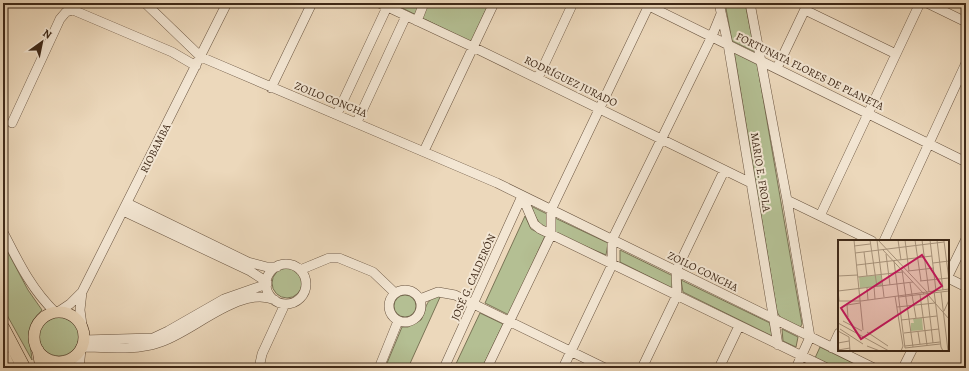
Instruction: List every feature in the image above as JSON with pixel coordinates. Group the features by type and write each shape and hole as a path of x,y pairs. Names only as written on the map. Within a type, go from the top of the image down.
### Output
{"highway":[{"path":"3,328 24,368"},
{"path":"3,356 9,368"}],"main road":[{"path":"41,368 34,336 37,324 48,314 56,312 69,313 76,317 82,325 83,346 71,359 51,368"},
{"path":"38,349 50,360 64,362"}],"street":[{"name":"ZOILO CONCHA","path":"145,3 201,57 271,88 357,122 424,151 522,196 838,351"},
{"name":"RIOBAMBA","path":"56,312 70,304 82,292 227,3"},
{"path":"271,88 312,3"},
{"path":"417,21 424,3"},
{"path":"424,151 494,3"},
{"path":"538,78 573,3"},
{"name":"MARIO E. FROLA","path":"719,3 728,44 778,345"},
{"name":"MARIO E. FROLA","path":"750,3 788,200 810,337"},
{"path":"820,216 920,3"},
{"path":"927,3 966,22"},
{"path":"487,368 551,235 551,210 647,4"},
{"name":"FORTUNATA FLORES DE PLANETA","path":"647,4 966,162"},
{"path":"337,114 383,5"},
{"name":"RODRÍGUEZ JURADO","path":"383,5 474,47 751,183"},
{"path":"777,68 806,6 896,54"},
{"path":"12,124 60,19 66,12 73,10 172,52 196,66"},
{"path":"563,368 612,265 612,240 712,36 721,14"},
{"path":"357,122 406,16"},
{"path":"884,240 966,63"},
{"path":"642,368 677,295 676,272 724,171"},
{"path":"522,196 534,224 551,235 827,368"},
{"name":"JOSÉ G. CALDERÓN","path":"444,368 522,196"},
{"path":"788,200 870,240"},
{"path":"83,346 145,347 160,343 229,306 266,296 285,304 297,301 305,292 306,281 300,270 287,265 268,267 248,262 125,207"},
{"path":"125,207 250,271 267,283"},
{"path":"3,232 32,287 41,299 56,312"},
{"path":"949,275 966,239"},
{"path":"300,270 329,258 339,258 373,272 395,292"},
{"path":"275,300 269,293 267,283 270,273 277,267"},
{"path":"949,278 966,287"},
{"path":"83,346 152,338 168,331 224,299 267,283"},
{"path":"404,289 409,290 420,299 421,309 416,318 408,322 394,319 389,310 389,301 395,292 404,289"},
{"name":"RIOBAMBA","path":"82,292 80,310 82,325"},
{"path":"420,299 438,292 445,292 474,304 509,323 605,368"},
{"path":"259,368 262,354 285,304"},
{"path":"379,368 398,321"},
{"path":"719,368 739,326"},
{"path":"832,348 838,335"},
{"path":"797,367 810,337"},
{"path":"79,368 83,346"},
{"name":"ZOILO CONCHA","path":"838,351 874,368"},
{"path":"904,368 912,351"}],"green space":[{"path":"392,3 489,3 471,42"},
{"path":"725,3 745,3 755,52 732,41"},
{"path":"734,51 757,63 802,324 800,328 782,320 777,312"},
{"path":"531,206 547,214 547,228 535,216"},
{"path":"525,216 531,229 545,236 509,315 485,303"},
{"path":"555,218 608,243 606,255 554,233"},
{"path":"3,243 28,290 42,310 33,322 31,328 30,339 32,360 3,308"},
{"path":"620,250 673,276 672,288 620,262"},
{"path":"287,268 298,272 302,283 298,294 287,298 276,294 272,283 276,272"},
{"path":"681,280 770,323 772,336 683,292"},
{"path":"405,295 413,298 416,306 413,314 405,317 397,314 394,306 397,298"},
{"path":"441,295 408,368 385,368 402,327 408,327 421,320 429,301"},
{"path":"480,313 503,324 482,368 454,368"},
{"path":"59,316 67,318 73,322 77,328 79,336 77,344 73,350 67,354 59,356 51,354 45,350 41,344 39,336 41,328 45,322 51,318"},
{"path":"782,329 798,337 796,347 783,341"},
{"path":"820,347 863,368 837,368 815,358"}]}
